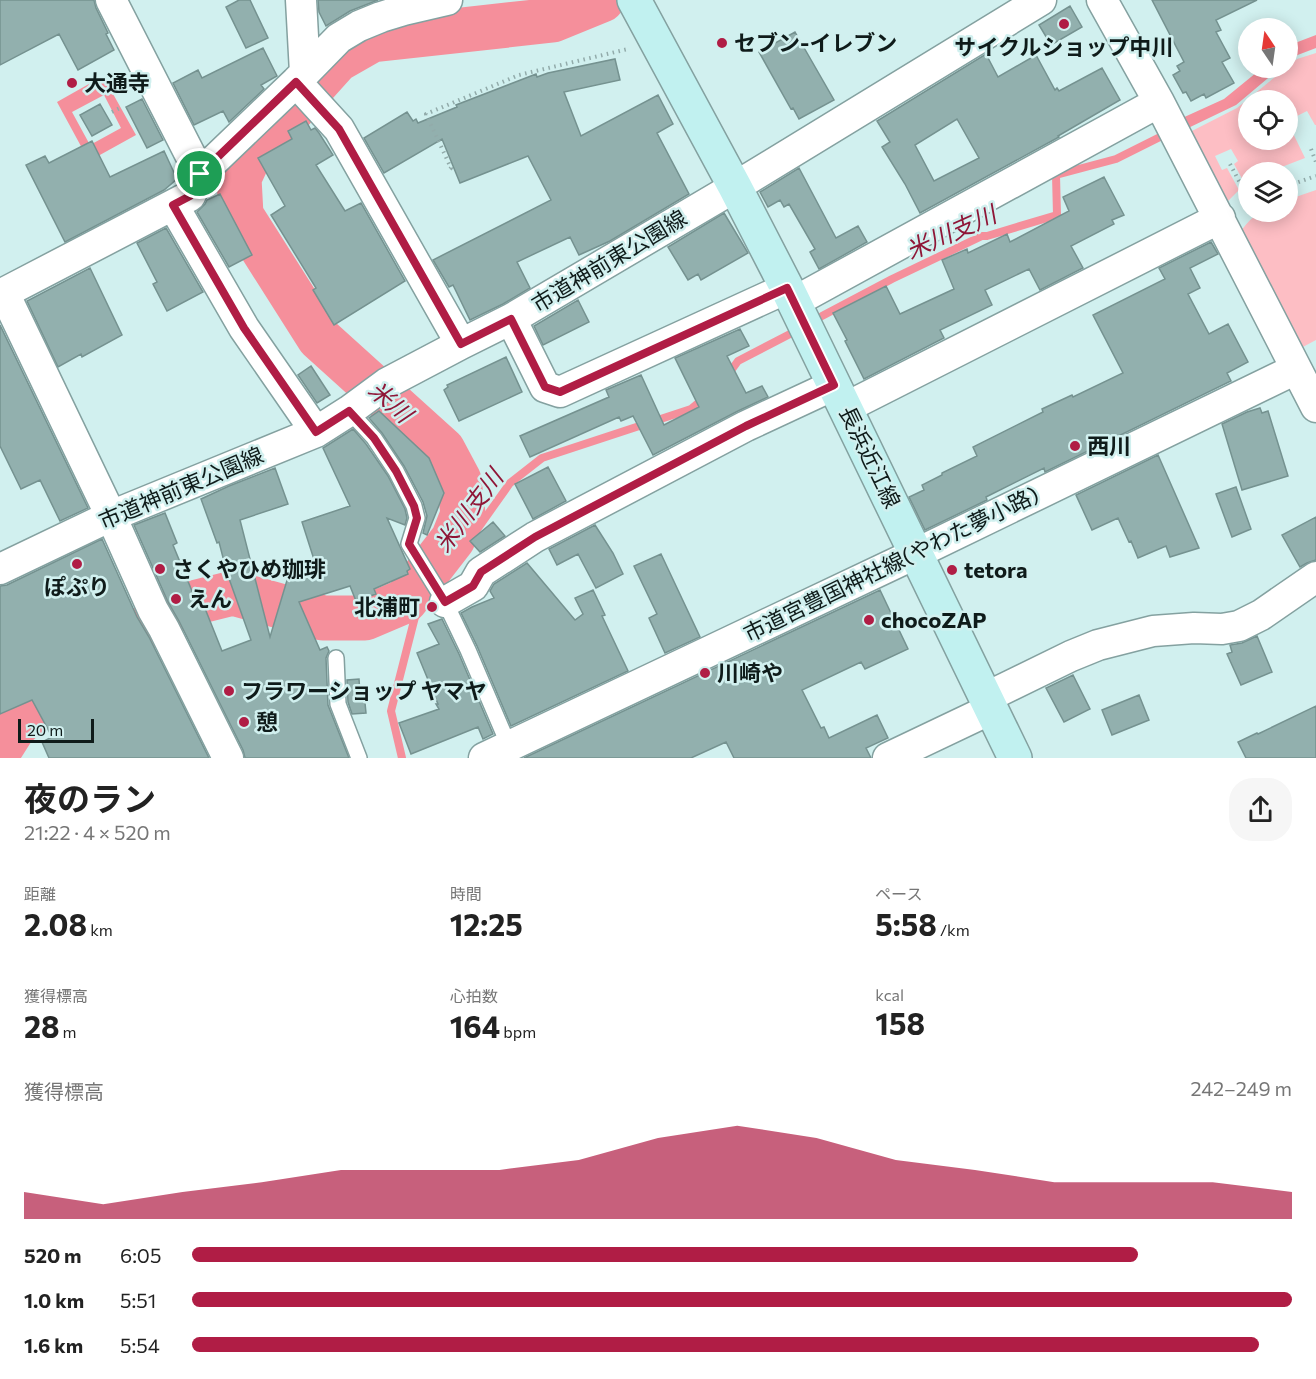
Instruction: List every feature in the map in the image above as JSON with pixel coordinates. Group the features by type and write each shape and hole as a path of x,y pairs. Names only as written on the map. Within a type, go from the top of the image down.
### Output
{"main road":[{"name":"長浜近江線","path":"634,0 735,187 790,295 1015,758"}],"street":[{"path":"111,0 200,174"},
{"path":"301,0 305,87 339,129 461,344"},
{"name":"市道神前東公園線","path":"0,568 111,516 316,432 367,398 461,344 511,319 735,187 1041,0"},
{"path":"1102,0 1160,102 1309,389"},
{"path":"228,758 158,620 111,516 2,294 190,196 200,174 305,87 339,38 359,26 393,13 439,1"},
{"path":"511,319 545,387 560,392 790,295 1160,102"},
{"path":"173,205 244,328 316,432"},
{"path":"443,598 473,586 481,572 535,537 746,426 840,397 1220,218"},
{"name":"市道宮豊国神社線(やわた夢小路)","path":"502,754 917,553 1309,389"},
{"path":"888,758 1071,656 1098,645 1153,631 1194,627 1222,629 1239,626 1261,615 1316,577"}],"lane":[{"path":"367,398 374,438 396,471 414,506 417,518 409,544 443,598 468,650 502,754"},
{"path":"336,658 338,704 359,758"}],"path":[{"path":"450,169 426,114 519,75 658,42"},
{"path":"112,112 122,107"},
{"path":"1311,149 1316,162"},
{"path":"1230,164 1238,179"},
{"path":"1298,182 1316,176"}],"shaded area":[{"path":"1316,35 1316,48 1298,55 1298,42"},
{"path":"1316,53 1316,125 1307,111 1298,116 1298,90 1259,90 1274,78 1298,78 1298,59"},
{"path":"103,76 136,135 89,161 57,102","holes":["104,95 121,128 90,145 72,112"]},
{"path":"1250,78 1268,78 1254,90 1238,90 1236,105 1184,130 1180,119 1224,99"},
{"path":"1237,108 1238,150 1298,150 1298,144 1305,158 1295,162 1238,162 1238,171 1234,164 1238,161 1231,149 1215,156 1222,170 1227,168 1238,188 1238,191 1224,205 1188,133"},
{"path":"1316,190 1316,340 1299,349 1239,233 1248,222 1298,222 1298,196"}],"building":[{"path":"0,0 94,0 114,50 78,70 59,34 0,65"},
{"path":"239,0 250,0 268,38 246,48 226,7"},
{"path":"318,0 378,0 350,11 326,26 319,12"},
{"path":"1152,0 1257,0 1216,20 1221,30 1216,32 1230,58 1222,62 1234,83 1206,98 1204,94 1191,101 1186,92 1183,93 1173,75 1180,71 1177,66 1184,62"},
{"path":"1070,6 1082,27 1051,45 1039,25"},
{"path":"795,32 834,100 799,119 759,52"},
{"path":"263,48 277,76 261,85 264,89 229,122 223,111 194,125 173,83 198,70 202,78"},
{"path":"986,54 998,77 1036,55 1055,90 1057,88 1059,91 1102,68 1120,100 1059,137 920,213 882,147 890,142 877,121","holes":["957,119 979,158 934,181 915,145"]},
{"path":"615,59 620,80 564,92 581,136 658,95 673,124 657,133 689,194 610,241 579,255 570,237 517,262 530,288 470,320 453,285 449,287 433,260 551,200 528,156 460,183 442,139 384,173 364,138 407,112 413,121 416,119 418,123 457,107 456,105 536,74 537,77"},
{"path":"142,99 163,140 147,148 126,107"},
{"path":"100,104 112,125 92,136 80,115"},
{"path":"306,121 311,130 315,128 319,133 333,155 316,165 345,211 361,203 405,281 334,325 313,290 316,288 271,215 285,206 258,158 292,139 288,131"},
{"path":"92,141 110,177 164,151 177,179 164,190 65,242 26,165 45,156 49,163"},
{"path":"799,168 836,238 858,226 867,242 819,269 810,252 815,249 789,204 784,207 780,200 768,207 760,192"},
{"path":"1104,177 1124,215 1112,220 1114,224 1071,246 1083,268 1040,290 1029,269 985,290 992,305 940,330 944,338 864,379 833,313 886,286 900,314 954,289 942,260 967,249 968,253 1007,234 1010,242 1069,211 1063,197"},
{"path":"220,194 252,255 229,267 197,212 207,200"},
{"path":"724,213 748,253 701,280 698,274 688,280 668,247"},
{"path":"166,228 203,292 167,311 153,284 157,282 137,243"},
{"path":"1211,242 1218,254 1190,268 1200,288 1188,294 1209,334 1228,324 1248,362 1227,373 1231,381 1045,472 1044,468 986,497 987,500 925,530 909,497 924,490 922,485 977,456 973,447 1043,412 1042,409 1123,373 1093,315 1165,279 1159,268"},
{"path":"90,268 122,335 58,367 27,301"},
{"path":"578,300 589,322 543,345 534,326"},
{"path":"0,325 88,508 60,521 40,480 21,489 0,446"},
{"path":"740,329 749,346 727,356 746,393 762,386 768,397 653,455 633,416 621,421 619,417 530,457 520,436 609,397 606,390 641,375 664,425 699,407 675,358"},
{"path":"506,357 522,392 459,421 444,390 448,387 447,385"},
{"path":"311,366 330,395 317,403 298,375"},
{"path":"1260,408 1262,413 1268,411 1288,476 1242,490 1222,424"},
{"path":"379,411 429,458 444,493 427,535 423,533 427,516 423,502 404,466 369,418"},
{"path":"353,429 388,476 405,509 407,518 405,525 387,518 410,569 407,571 408,574 374,589 376,594 356,601 350,586 299,602 320,650 327,647 329,651 326,658 328,705 349,758 245,758 168,602 134,525 165,513 177,543 173,545 199,608 204,606 222,651 251,640 227,573 219,542 217,543 201,499 275,468 288,504 240,520 270,637 288,577 290,581 318,572 302,522 350,506 323,448"},
{"path":"1158,455 1199,548 1170,557 1166,546 1138,558 1118,518 1092,530 1076,495"},
{"path":"548,467 566,501 533,519 515,484"},
{"path":"1236,487 1251,529 1232,537 1216,494"},
{"path":"1316,517 1316,560 1300,567 1282,535"},
{"path":"493,522 505,536 480,552 470,541"},
{"path":"595,525 623,574 596,588 578,554 557,565 549,549"},
{"path":"102,539 137,617 209,758 49,758 42,742 52,737 32,700 0,714 0,586 7,585"},
{"path":"661,554 700,637 665,653 649,618 657,614 634,566"},
{"path":"527,563 575,620 583,614 575,598 593,590 605,615 602,616 628,671 511,726 461,613 494,598 490,591 494,584"},
{"path":"880,590 908,649 865,669 861,662 802,690 821,728 824,727 829,738 877,715 888,738 866,748 871,758 734,758 726,742 691,758 524,758"},
{"path":"442,619 493,734 483,739 478,727 411,754 399,723 439,709 417,653 439,644 428,624"},
{"path":"1257,636 1272,672 1241,685 1227,654 1232,652 1230,645 1242,643"},
{"path":"1073,675 1090,709 1064,722 1046,688"},
{"path":"359,679 360,693 364,693 366,713 352,714 348,702 347,680"},
{"path":"1139,695 1149,720 1112,735 1102,710"},
{"path":"1316,706 1316,758 1246,758 1238,742"}],"waterway":[{"name":"米川","path":"0,749 14,727 91,661 181,606 233,593 323,618 365,618 405,601 453,539 463,514 459,480 443,450 319,338 241,215 239,178 256,141 292,110 337,60 372,40 553,20 602,0"},
{"name":"米川支川","path":"822,316 982,236 1057,215 1056,175 1116,159 1164,135"},
{"name":"米川支川","path":"727,376 738,361 790,334"},
{"name":"米川支川","path":"402,758 391,711 415,617 510,483 542,458 691,409 703,399"}],"place":[{"name":"サイクルショップ中川","path":"1064,24"},
{"name":"セブン-イレブン","path":"722,43"},
{"name":"大通寺","path":"72,83"},
{"name":"西川","path":"1075,446"},
{"name":"ぽぷり","path":"77,564"},
{"name":"さくやひめ珈琲","path":"160,569"},
{"name":"tetora","path":"952,570"},
{"name":"えん","path":"176,599"},
{"name":"北浦町","path":"432,607"},
{"name":"chocoZAP","path":"869,620"},
{"name":"川崎や","path":"705,673"},
{"name":"フラワーショップ ヤマヤ","path":"229,691"},
{"name":"憩","path":"244,722"}],"route":[{"path":"296,82 339,129 461,344 511,319 545,387 560,392 787,288 834,385 746,426 535,537 481,572 473,586 445,602 409,544 417,518 414,506 396,471 374,438 349,411 316,432 244,328 173,205 190,196 200,174 296,82"}]}
